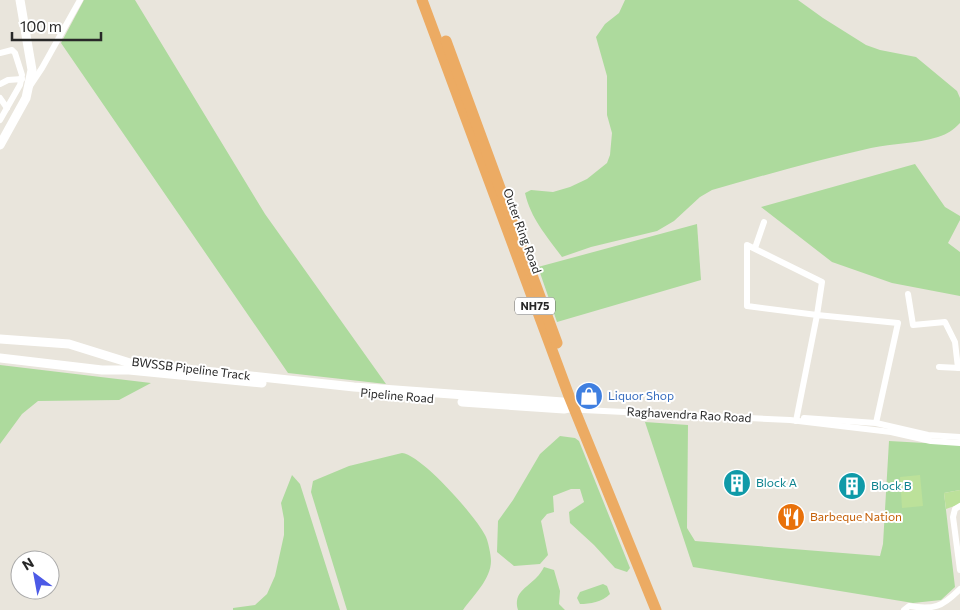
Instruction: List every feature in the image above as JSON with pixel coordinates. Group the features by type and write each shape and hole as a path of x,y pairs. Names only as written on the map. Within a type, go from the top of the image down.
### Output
{"highway":[{"name":"Outer Ring Road","path":"422,0 656,610"},
{"name":"Outer Ring Road","path":"430,0 464,87 578,409 663,610"}],"main road":[{"path":"0,145 3,133 11,126 26,98 32,70 20,0"},
{"name":"BWSSB Pipeline Track","path":"0,339 69,344 130,363 354,387"},
{"name":"Pipeline Road","path":"0,358 102,370 129,370 351,392 543,404 563,402 578,409"},
{"name":"Pipeline Road","path":"354,387 543,404"}],"street":[{"path":"28,89 80,0"},
{"path":"0,53 9,50 14,51 22,79 4,109 0,120 11,126"},
{"path":"0,84 8,80 22,79"},
{"path":"0,98 4,109"},
{"path":"755,248 764,222"},
{"path":"796,421 817,315 822,282 747,245 747,306 817,315 898,323 876,423"},
{"path":"908,294 913,325 945,322 954,342 959,368 940,367"},
{"name":"Raghavendra Rao Road","path":"578,409 796,421 891,432 931,441 960,443"},
{"name":"Raghavendra Rao Road","path":"796,421 803,418 876,423 928,435 960,436"},
{"path":"960,506 955,509 952,517 960,570"},
{"path":"954,525 955,518 960,512"},
{"path":"904,610 909,606 920,608 947,603 960,589"}],"green space":[{"path":"84,0 135,0 265,214 386,384 288,373 61,43"},
{"path":"625,0 798,0 866,45 880,50 916,57 957,91 960,98 960,123 953,130 942,136 879,146 712,190 700,197 674,221 657,231 591,247 562,257 535,219 525,193 531,190 553,192 570,187 587,179 607,163 610,155 612,133 607,115 607,76 596,37 605,24 619,13"},
{"path":"915,164 945,207 960,216 960,220 948,243 960,252 960,296 892,283 832,262 761,207"},
{"path":"697,224 701,280 557,322 538,267"},
{"path":"0,365 151,383 119,400 38,401 22,414 0,444"},
{"path":"645,422 688,425 687,528 695,541 880,556 883,544 889,441 960,445 960,490 944,493 955,587 941,600 913,603 693,567"},
{"path":"560,436 575,438 579,441 630,568 627,572 615,568 570,523 569,512 584,502 580,489 571,489 553,496 554,512 547,514 541,521 548,555 540,564 514,566 497,552 498,521 513,500 540,454"},
{"path":"402,453 411,456 422,464 448,488 480,526 486,537 491,561 490,568 485,581 463,610 347,610 311,492 313,481 349,466"},
{"path":"292,475 300,484 340,610 233,610 233,608 255,605 267,594 275,576 284,535 281,503"},
{"path":"920,475 923,506 902,508 900,477"},
{"path":"960,490 960,504 946,509 944,493"},
{"path":"544,567 554,570 560,591 559,604 565,610 518,610 517,599 519,595 538,576"},
{"path":"603,584 607,586 610,594 596,602 580,604 577,598 580,592"}],"place":[{"name":"Liquor Shop","path":"589,396"},
{"name":"Block A","path":"737,483"},
{"name":"Block B","path":"852,486"},
{"name":"Barbeque Nation","path":"791,517"}]}
